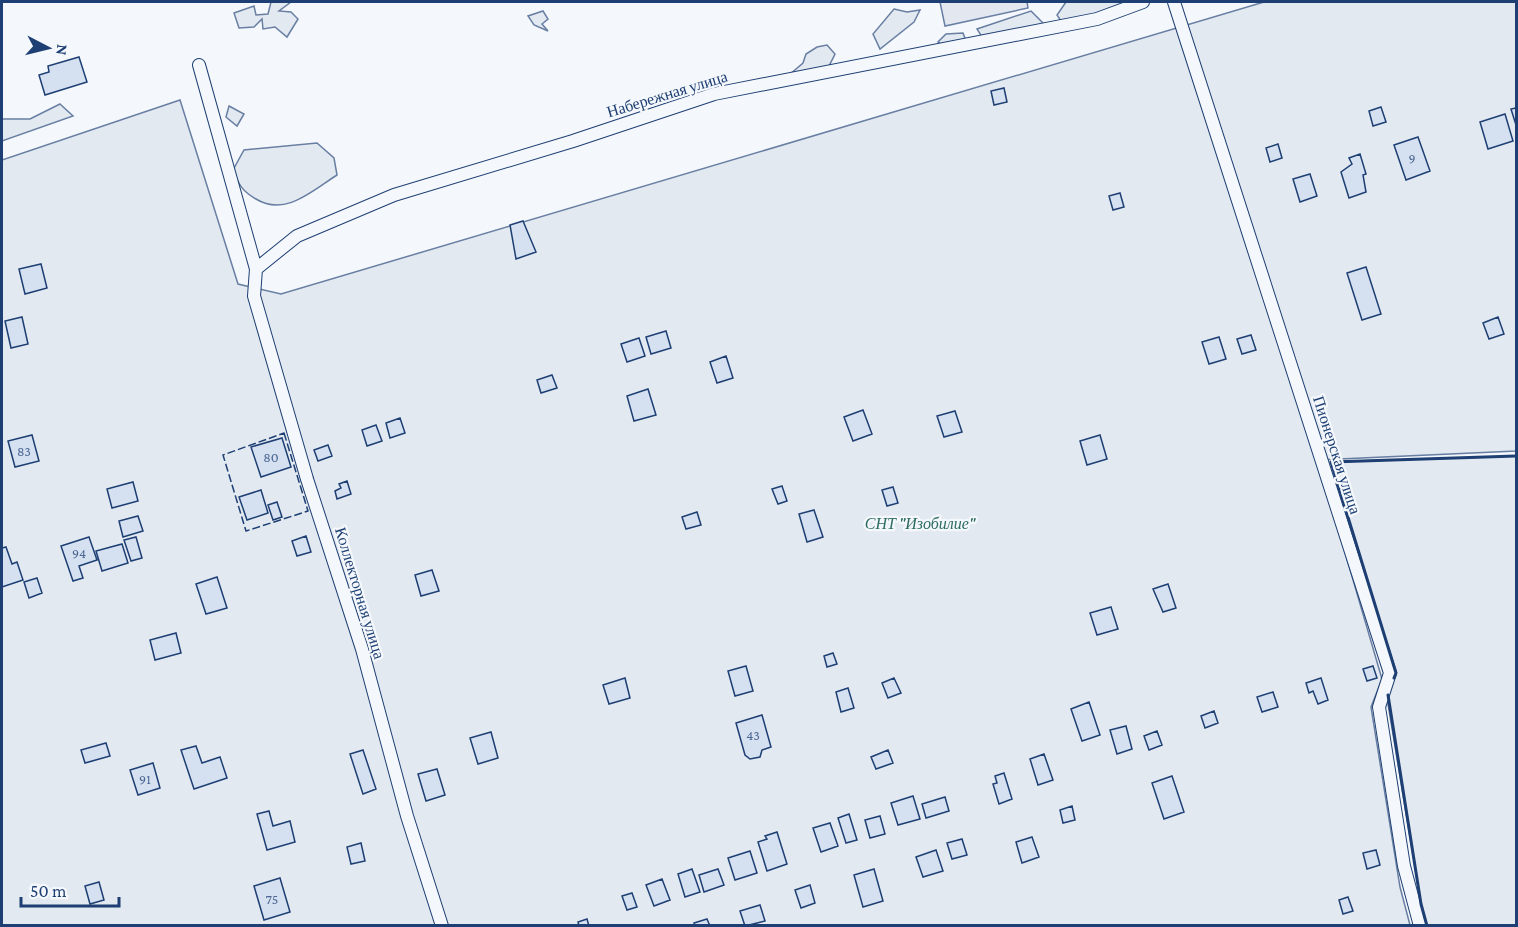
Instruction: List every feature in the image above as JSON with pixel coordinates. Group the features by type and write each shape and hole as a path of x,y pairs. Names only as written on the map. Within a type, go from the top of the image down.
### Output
{"street":[{"name":"Набережная улица","path":"256,269 297,236 394,195 573,141 714,94 1097,19 1143,2"},
{"name":"Пионерская улица","path":"1174,2 1390,673 1379,707 1404,866 1420,926"},
{"name":"Коллекторная улица","path":"199,65 256,269 254,296 307,479 362,649 407,816 442,926"}],"green space":[{"path":"271,2 291,2 279,11 291,12 298,19 287,37 275,27 263,29 262,19 254,27 239,28 234,13 254,6 256,15 268,14"},
{"path":"1066,2 1127,2 1097,15 1061,21 1057,15"},
{"name":"СНТ \"Изобилие\"","path":"1264,2 1516,2 1516,451 1318,460 1382,679 1371,707 1400,887 1410,925 2,925 2,160 180,100 238,284 281,294"},
{"path":"894,9 907,12 920,10 914,22 880,49 873,34"},
{"path":"543,11 548,19 542,24 548,31 534,25 528,16"},
{"path":"1031,11 1045,25 982,37 977,29"},
{"path":"963,33 966,41 944,46 938,42 946,34"},
{"path":"827,45 835,54 829,66 789,75 803,63 806,54 817,47"},
{"path":"60,104 73,116 2,141 2,119 30,119"},
{"path":"229,106 244,114 237,126 226,117"},
{"path":"317,143 334,158 337,175 288,204 267,204 256,199 241,187 233,170 244,150"},
{"path":"1516,456 1516,925 1427,925 1421,904 1387,698 1396,673 1331,462"}],"shaded area":[{"path":"940,2 1027,2 1028,8 945,26"}],"building":[{"path":"79,57 87,82 45,95 39,75 49,72 48,66"},
{"path":"1004,88 1007,102 994,105 991,91"},
{"path":"1381,107 1386,122 1373,126 1369,111"},
{"path":"1516,108 1516,125 1511,109"},
{"path":"1505,114 1513,141 1488,149 1480,122"},
{"path":"1418,137 1430,171 1406,180 1394,145"},
{"path":"1278,144 1282,158 1270,162 1266,148"},
{"path":"1360,154 1366,174 1363,175 1366,192 1349,198 1341,172 1352,164 1349,158"},
{"path":"1310,174 1317,196 1300,202 1293,179"},
{"path":"1120,193 1124,207 1113,210 1109,196"},
{"path":"523,221 536,252 516,259 510,225"},
{"path":"41,264 47,288 25,294 19,269"},
{"path":"1366,267 1381,314 1362,320 1347,273"},
{"path":"22,317 28,344 11,348 5,321"},
{"path":"1498,317 1504,334 1489,339 1483,323"},
{"path":"666,331 671,348 651,354 646,337"},
{"path":"1251,335 1256,350 1242,354 1237,339"},
{"path":"1219,337 1226,359 1209,364 1202,342"},
{"path":"639,338 645,356 627,362 621,344"},
{"path":"726,356 733,378 717,383 710,362"},
{"path":"552,375 557,388 541,393 537,380"},
{"path":"648,389 656,415 634,421 627,396"},
{"path":"863,410 872,434 853,441 844,417"},
{"path":"955,411 962,432 944,437 937,416"},
{"path":"400,418 405,433 390,438 386,423"},
{"path":"376,425 382,441 367,446 362,430"},
{"path":"32,435 39,461 15,467 8,441"},
{"path":"1100,435 1107,459 1087,465 1080,441"},
{"path":"282,438 291,467 261,477 251,447"},
{"path":"328,445 332,456 318,461 314,450"},
{"path":"347,481 351,494 337,499 335,491 341,488 339,484"},
{"path":"133,482 138,501 112,508 107,489"},
{"path":"782,486 787,501 778,504 772,489"},
{"path":"893,487 898,503 887,506 882,490"},
{"path":"261,490 268,513 247,520 239,497"},
{"path":"277,502 282,517 273,520 268,505"},
{"path":"814,510 823,537 807,542 799,514"},
{"path":"697,512 701,525 686,529 682,517"},
{"path":"138,516 143,531 123,537 119,521"},
{"path":"306,536 311,552 297,556 292,541"},
{"path":"89,537 97,560 79,566 83,578 73,581 61,546"},
{"path":"136,537 142,558 131,561 124,540"},
{"path":"122,544 128,563 102,571 96,551"},
{"path":"6,547 12,564 17,562 23,580 2,587 2,548"},
{"path":"432,570 439,591 421,596 415,575"},
{"path":"217,577 227,608 206,614 196,584"},
{"path":"37,578 42,593 29,598 24,582"},
{"path":"1168,584 1176,608 1163,612 1153,589"},
{"path":"1111,607 1118,629 1097,635 1090,613"},
{"path":"176,633 181,653 155,660 150,640"},
{"path":"833,653 837,664 827,667 824,656"},
{"path":"746,666 753,691 735,696 728,671"},
{"path":"1373,666 1377,678 1367,681 1363,669"},
{"path":"625,678 630,698 609,704 603,685"},
{"path":"894,678 901,693 888,698 882,683"},
{"path":"1321,678 1328,700 1318,704 1313,691 1309,693 1306,683"},
{"path":"848,688 854,708 841,712 836,692"},
{"path":"1273,692 1278,707 1262,712 1257,697"},
{"path":"1089,702 1100,735 1082,741 1071,709"},
{"path":"1214,711 1218,723 1205,728 1201,716"},
{"path":"762,715 771,747 762,750 760,757 750,759 745,755 736,723"},
{"path":"1126,726 1132,749 1117,754 1110,730"},
{"path":"1157,731 1162,745 1149,750 1144,736"},
{"path":"491,732 498,758 478,764 470,738"},
{"path":"106,743 110,756 85,763 81,750"},
{"path":"196,746 202,763 220,757 227,778 194,789 181,750"},
{"path":"363,750 376,789 363,794 350,754"},
{"path":"888,750 893,763 876,769 871,757"},
{"path":"1044,754 1053,780 1038,785 1030,759"},
{"path":"153,763 160,788 138,795 130,770"},
{"path":"437,769 445,795 426,801 418,774"},
{"path":"1004,773 1012,799 999,804 993,784 997,783 995,776"},
{"path":"1172,776 1184,812 1164,819 1152,783"},
{"path":"913,796 920,819 898,825 891,803"},
{"path":"945,797 949,811 926,818 922,804"},
{"path":"1072,806 1075,820 1063,823 1060,810"},
{"path":"269,811 273,826 290,821 295,842 267,850 257,814"},
{"path":"849,814 857,840 846,843 838,818"},
{"path":"880,816 885,834 870,838 865,820"},
{"path":"830,823 838,846 821,852 813,828"},
{"path":"777,832 787,864 767,871 758,842 767,839 765,836"},
{"path":"1032,837 1039,857 1022,863 1016,842"},
{"path":"962,839 967,855 952,859 947,843"},
{"path":"361,843 365,861 351,864 347,847"},
{"path":"936,850 943,871 923,877 916,857"},
{"path":"1376,850 1380,865 1367,869 1363,853"},
{"path":"750,851 757,873 735,880 728,858"},
{"path":"692,869 700,892 685,897 678,874"},
{"path":"718,869 724,885 704,892 699,875"},
{"path":"874,869 883,901 863,907 854,875"},
{"path":"280,878 290,912 264,920 254,886"},
{"path":"662,879 670,900 654,906 646,885"},
{"path":"99,882 104,900 90,904 85,886"},
{"path":"810,885 815,903 801,908 795,890"},
{"path":"632,893 637,907 627,910 622,896"},
{"path":"1348,897 1353,911 1343,914 1339,900"},
{"path":"760,905 765,921 745,926 740,911"},
{"path":"587,919 589,926 579,926 578,922"},
{"path":"707,919 710,926 695,926 694,923"}],"fence":[{"path":"284,433 308,511 246,531 223,455 284,433"}],"wall":[{"path":"1394,678 1396,673 1331,462 1516,456"},
{"path":"1388,695 1421,904 1427,926"}]}
